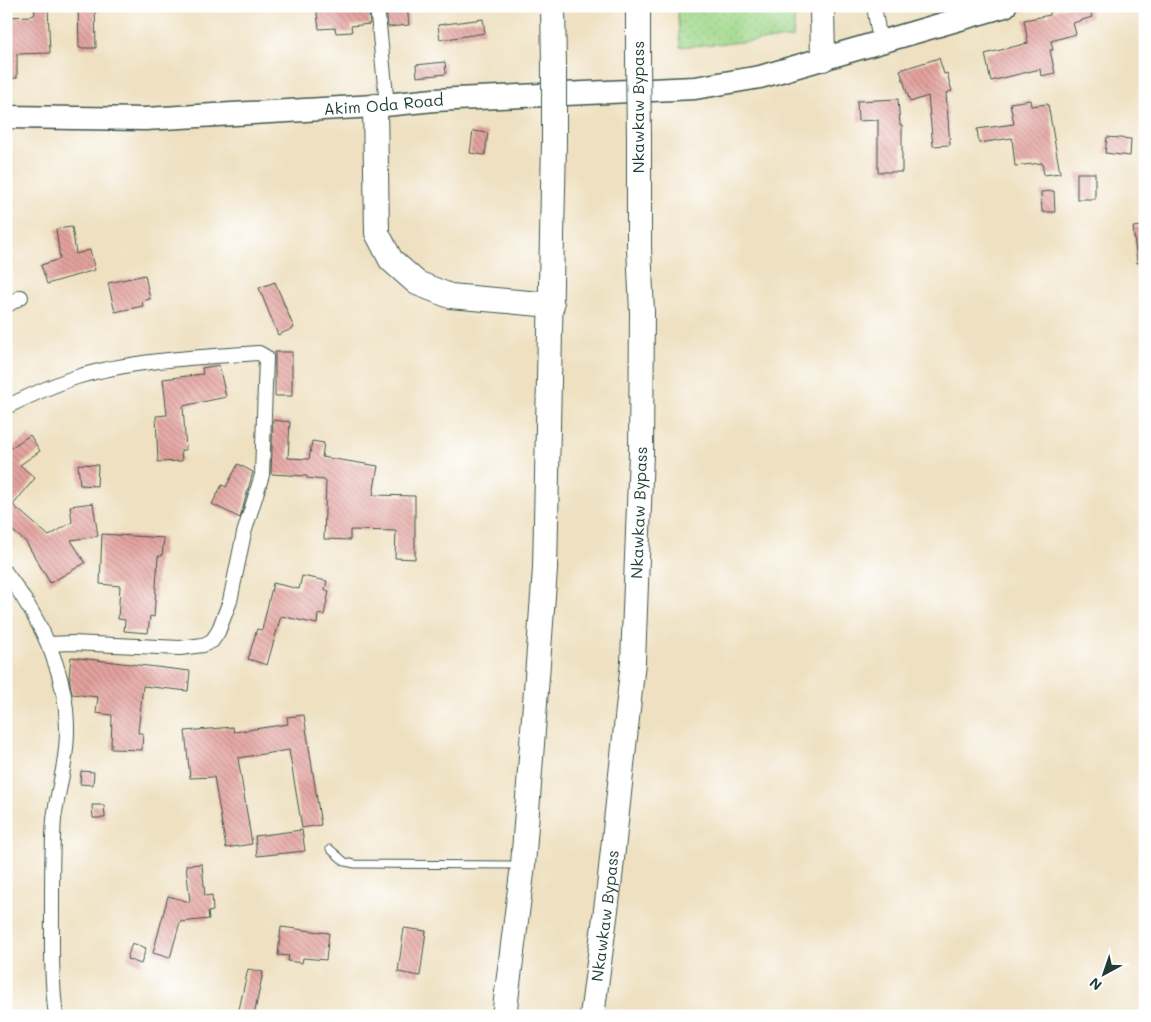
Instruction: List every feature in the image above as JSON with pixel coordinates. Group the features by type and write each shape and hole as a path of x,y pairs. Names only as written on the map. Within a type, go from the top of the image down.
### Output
{"highway":[{"path":"504,1016 523,865 545,569 552,305 553,6"},
{"name":"Nkawkaw Bypass","path":"592,1016 611,869 634,654 641,454 642,322 638,6"},
{"path":"822,6 823,59"},
{"path":"381,106 377,232 391,260 417,282 450,296 552,305"}],"main road":[{"name":"Akim Oda Road","path":"6,117 145,119 381,106 434,100 695,88 760,77 1004,6"}],"street":[{"path":"377,6 381,106"},
{"path":"874,6 880,42"},
{"path":"6,306 21,297"},
{"path":"6,407 40,390 78,376 118,368 188,358 259,353 266,357 262,475 244,533 230,601 218,632 212,641 203,645 180,648 72,643 49,644"},
{"path":"6,573 25,599 49,644 62,683 66,711 66,748 54,820 53,847 51,980 56,1016"}],"lane":[{"path":"330,850 345,862 355,864 523,865"}],"green space":[{"path":"677,6 796,6 793,38 680,47"}],"building":[{"path":"34,6 48,6 50,53 17,54 17,78 6,78 6,17 32,16 35,14"},
{"path":"78,6 95,6 96,48 79,48"},
{"path":"316,6 368,6 370,24 351,26 352,32 336,33 335,28 319,29"},
{"path":"386,6 407,6 409,25 388,27"},
{"path":"1069,6 1089,6 1092,17 1073,23 1076,34 1051,41 1053,50 1050,50 1055,73 1041,76 1040,69 991,81 985,54 1028,43 1024,20 1050,15 1050,12"},
{"path":"483,19 485,33 440,40 438,25"},
{"path":"939,58 944,74 947,73 952,91 946,93 950,145 933,146 928,96 910,102 900,70"},
{"path":"445,62 446,74 417,77 416,65"},
{"path":"898,99 900,125 902,125 902,172 878,172 878,120 858,121 857,101"},
{"path":"1030,100 1031,106 1048,104 1060,173 1044,175 1042,163 1015,166 1012,138 979,143 977,129 1014,124 1010,103"},
{"path":"473,131 488,133 485,155 470,153"},
{"path":"1107,137 1131,139 1130,156 1105,153"},
{"path":"1077,173 1095,173 1095,199 1077,199"},
{"path":"1054,191 1055,212 1042,212 1041,192"},
{"path":"1145,226 1145,262 1137,263 1133,227"},
{"path":"72,227 76,254 90,250 95,270 47,284 41,265 60,259 56,229"},
{"path":"145,275 150,299 142,301 143,306 115,312 108,283"},
{"path":"275,282 294,328 278,335 259,288"},
{"path":"275,352 292,352 292,396 275,396"},
{"path":"219,365 226,397 183,406 186,450 181,450 182,461 158,462 156,416 167,415 163,379 203,374 202,368"},
{"path":"273,420 290,422 288,458 309,459 312,441 324,443 322,457 378,466 373,495 415,496 415,559 395,558 396,531 350,530 350,540 324,539 326,482 324,480 307,478 307,476 271,474"},
{"path":"30,435 40,451 20,465 35,478 13,505 49,536 72,522 70,506 93,503 98,536 71,540 85,563 50,583 26,542 6,525 6,451"},
{"path":"78,464 98,465 97,486 80,485"},
{"path":"238,464 253,472 240,518 212,504 222,485 226,487"},
{"path":"102,534 164,538 162,556 158,556 154,617 150,616 148,633 124,631 125,620 118,619 120,586 100,584"},
{"path":"302,576 327,581 325,590 329,591 324,615 318,614 317,624 281,616 267,665 248,659 257,629 262,630 273,583 299,589"},
{"path":"71,657 190,671 188,691 143,686 138,733 143,733 142,750 111,749 112,715 96,713 98,697 72,694 69,677"},
{"path":"304,715 321,825 302,828 289,750 238,758 252,844 226,848 214,777 190,778 185,731 233,727 234,732 288,724 287,717"},
{"path":"81,771 94,772 93,785 80,784"},
{"path":"92,805 104,805 105,818 93,818"},
{"path":"302,830 305,851 257,856 255,836"},
{"path":"202,864 205,896 212,895 213,911 208,912 209,919 180,922 170,958 153,953 168,896 190,902 186,865"},
{"path":"281,927 329,933 326,960 303,958 302,963 288,961 289,956 278,955"},
{"path":"404,928 426,931 420,976 398,972"},
{"path":"132,943 146,948 141,964 127,959"},
{"path":"248,969 263,972 254,1016 238,1014"}]}
